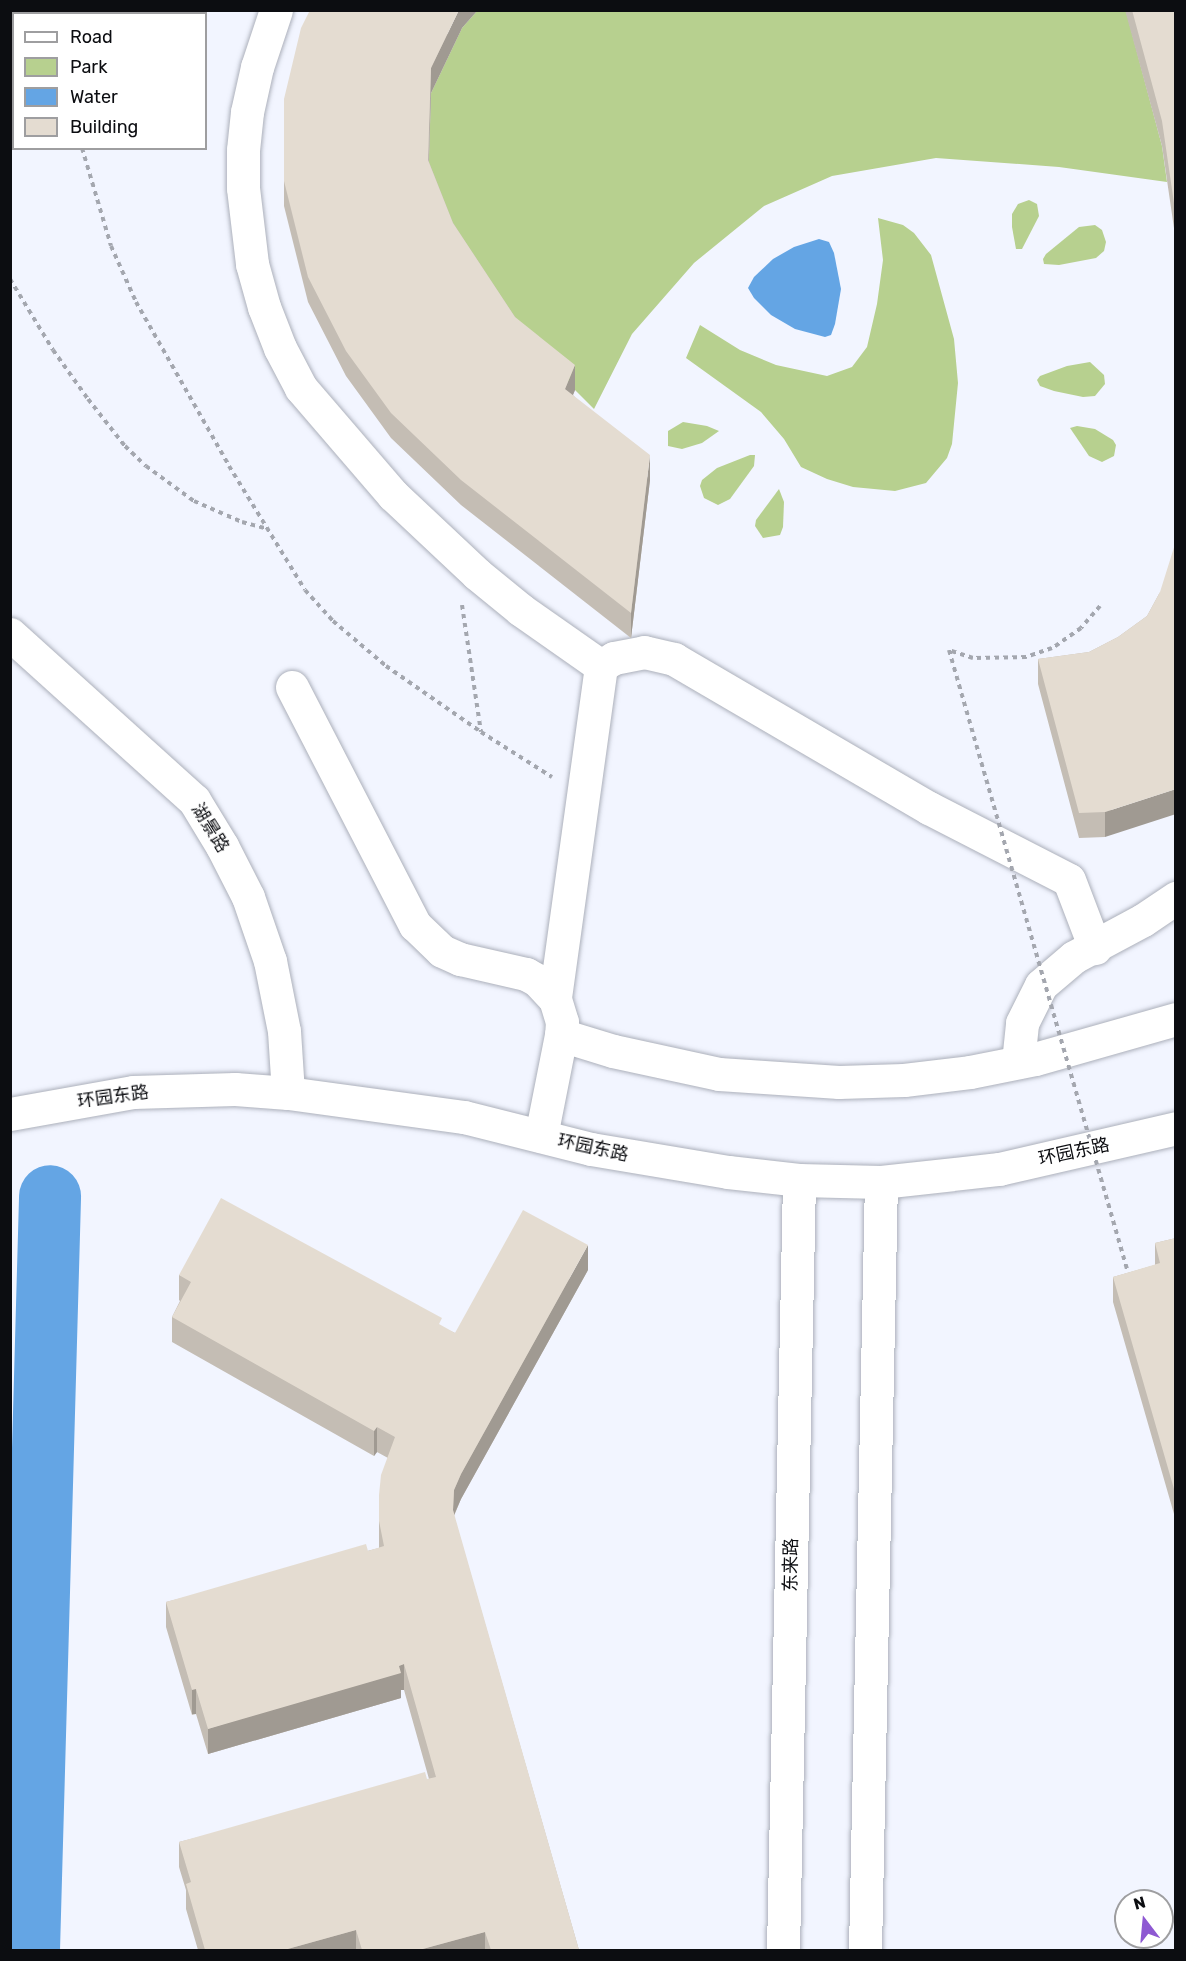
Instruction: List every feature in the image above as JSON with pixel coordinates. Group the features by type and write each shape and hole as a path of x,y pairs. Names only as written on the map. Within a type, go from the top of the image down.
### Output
{"street":[{"path":"276,10 256,67 243,150 246,226 264,307 280,348 301,388 393,495 455,554 521,610 601,666"},
{"name":"湖景路","path":"10,634 194,800 222,846 248,897 270,961 284,1031 288,1093"},
{"path":"601,666 614,658 644,652 674,659 929,808 1069,880 1095,948"},
{"path":"541,1136 561,1035 562,1022 555,999 601,666"},
{"path":"292,687 415,926 442,951 460,959 526,974 537,980 555,999"},
{"path":"1018,1062 1022,1023 1041,985 1074,957 1095,948 1176,898"},
{"path":"561,1035 665,1064 772,1079 838,1082 904,1080 970,1072 1018,1062 1176,1019"},
{"name":"环园东路","path":"10,1114 133,1092 235,1089 288,1093 464,1117 602,1151 728,1172 799,1180 880,1182 999,1169 1176,1128"},
{"name":"东来路","path":"783,1950 799,1180"},
{"path":"865,1950 880,1182"}],"path":[{"path":"83,150 111,246 136,302 229,466 305,590 333,621 386,666 548,775 584,789"},
{"path":"10,279 53,351 125,446 146,466 194,501 242,522 267,529"},
{"path":"455,554 481,732"},
{"path":"1100,606 1080,628 1061,642 1052,648 1026,657 973,658 949,650 1132,1285"}],"green space":[{"path":"478,10 1126,11 1162,146 1167,182 1059,167 936,158 832,176 764,206 694,263 632,334 594,409 575,390 515,342 428,185 431,93 462,28"},
{"path":"1029,200 1037,204 1039,216 1022,249 1016,249 1012,214 1018,204"},
{"path":"878,218 903,225 914,233 931,255 954,339 958,383 952,444 947,458 926,483 895,491 853,487 827,479 801,467 784,439 761,412 686,358 700,325 740,350 776,365 827,376 852,367 867,347 877,304 883,260"},
{"path":"1095,225 1102,230 1106,242 1104,251 1096,258 1059,265 1044,264 1043,259 1046,254 1079,227"},
{"path":"1090,362 1104,375 1105,384 1095,396 1083,397 1054,391 1040,386 1037,380 1040,376 1067,366"},
{"path":"683,422 707,426 719,431 702,443 682,449 668,446 668,431"},
{"path":"1077,426 1095,429 1113,440 1116,445 1114,456 1102,462 1089,456 1070,428"},
{"path":"755,455 754,466 730,499 718,505 704,498 700,486 702,480 717,468"},
{"path":"779,489 784,502 783,527 780,535 763,538 755,526 756,520"}],"water":[{"path":"819,239 829,242 834,253 841,289 835,324 831,335 825,337 795,329 771,315 754,298 748,288 754,277 773,259 794,247"}],"building":[{"path":"310,10 459,10 431,68 428,160 453,223 515,317 575,365 565,389 650,455 631,613 461,480 391,413 346,351 308,277 284,181 284,99 301,28"},
{"path":"1132,10 1176,10 1176,217 1162,121"},
{"path":"1176,541 1176,789 1105,812 1079,813 1038,659 1089,652 1118,637 1147,616 1160,592"},
{"path":"221,1198 442,1318 439,1324 455,1333 523,1210 588,1245 461,1474 454,1490 453,1510 579,1950 491,1950 485,1932 419,1950 362,1950 356,1930 284,1950 205,1950 186,1884 191,1882 179,1842 425,1772 427,1779 436,1777 404,1664 399,1666 401,1673 208,1729 196,1689 192,1690 166,1602 366,1544 368,1551 384,1546 379,1521 381,1475 395,1437 377,1427 374,1431 172,1317 191,1282 179,1275"},
{"path":"1176,1238 1176,1496 1113,1277 1160,1263 1155,1243"}],"waterway":[{"path":"29,1950 50,1196"}]}
